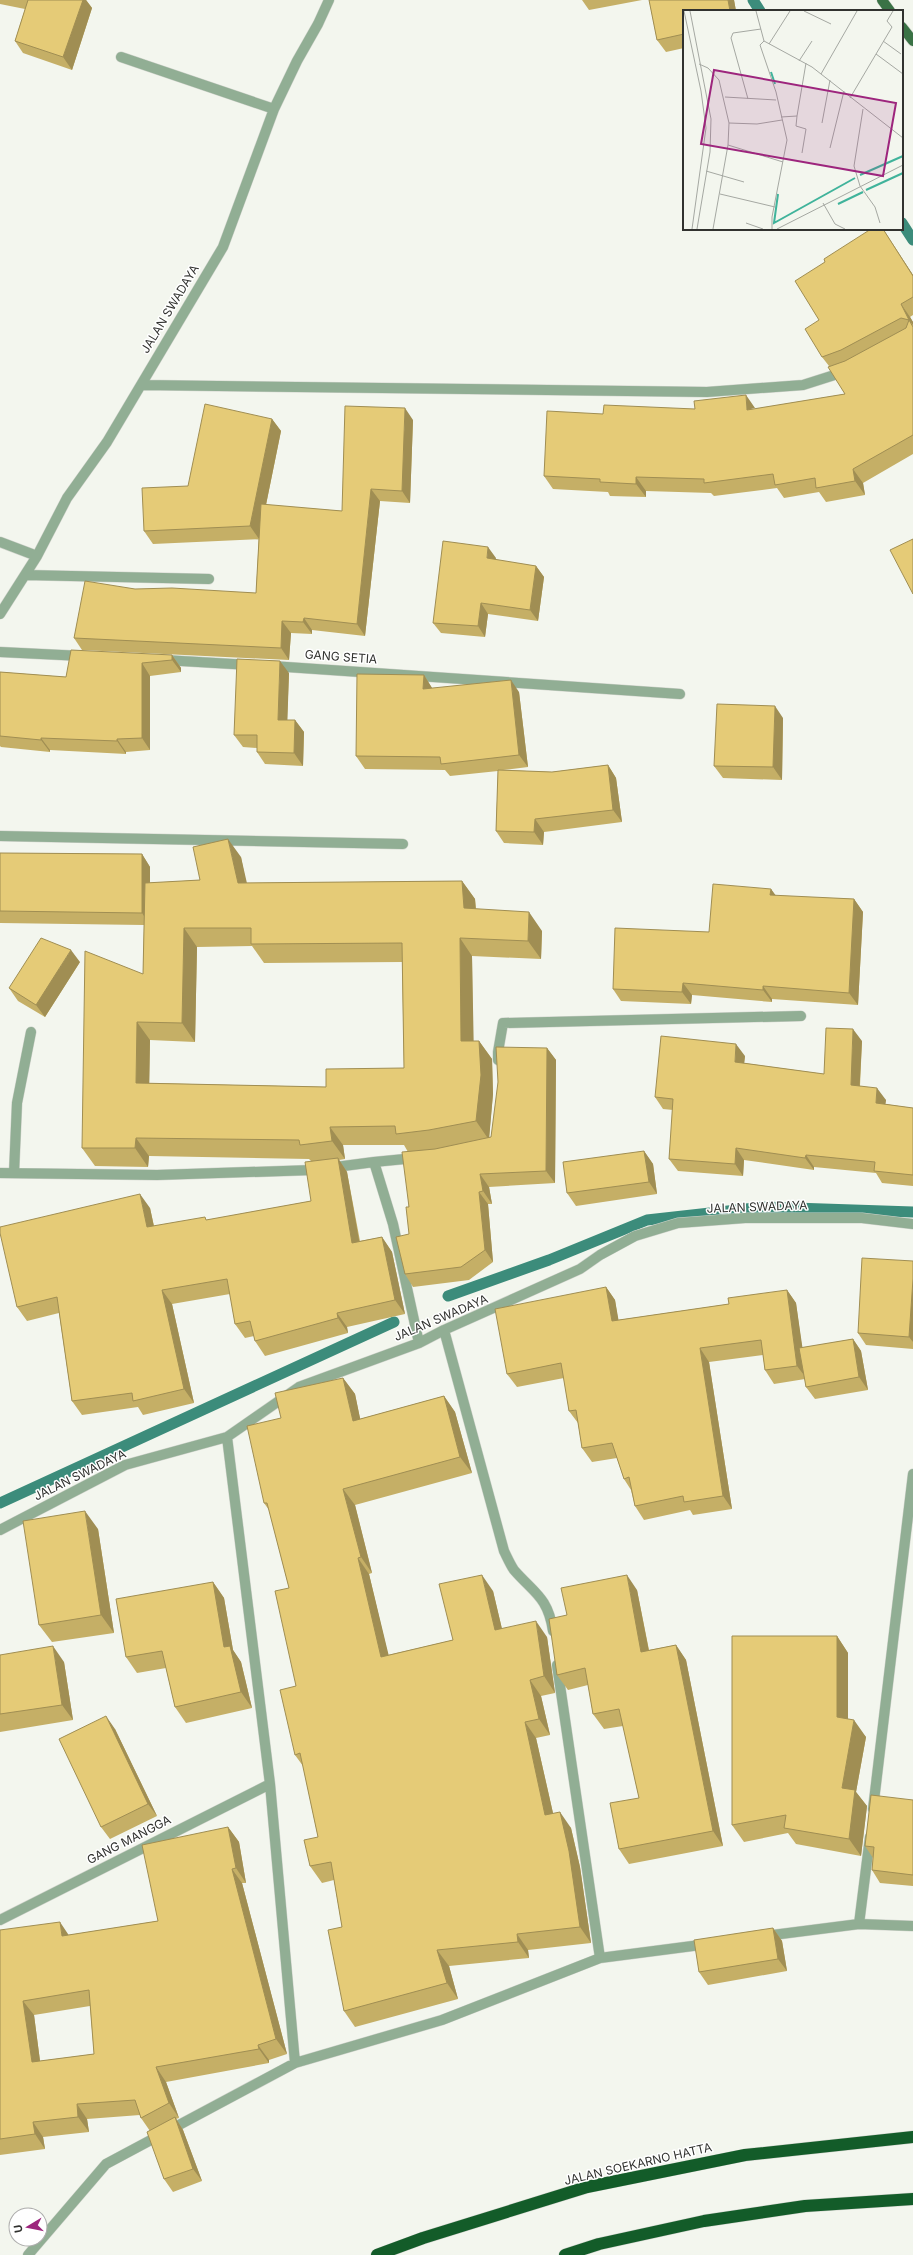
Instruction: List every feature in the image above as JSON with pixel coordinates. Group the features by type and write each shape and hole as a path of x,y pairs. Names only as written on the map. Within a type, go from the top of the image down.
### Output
{"highway":[{"name":"JALAN SOEKARNO HATTA","path":"377,2255 423,2238 587,2187 745,2155 913,2137"},
{"path":"565,2255 599,2244 704,2221 805,2206 913,2199"}],"main road":[{"path":"882,0 889,10"},
{"path":"903,28 913,41"}],"street":[{"name":"JALAN SWADAYA","path":"0,614 37,556 67,498 107,442 223,246 274,109 329,0"},
{"path":"121,57 274,109"},
{"path":"141,384 707,392 803,385 859,365"},
{"path":"0,542 37,556"},
{"path":"25,575 209,579"},
{"path":"0,652 94,657"},
{"name":"GANG SETIA","path":"150,660 338,670 680,694"},
{"path":"0,836 403,844"},
{"path":"499,1073 498,1052 503,1023 801,1016"},
{"path":"14,1174 17,1103 31,1032"},
{"path":"0,1173 156,1175 313,1170 428,1157"},
{"path":"374,1162 393,1224 419,1343"},
{"name":"JALAN SWADAYA","path":"0,1530 125,1465 227,1437 299,1387 419,1343 444,1330 580,1269 600,1255 635,1236 678,1223 745,1218 862,1218 913,1224"},
{"path":"444,1330 504,1550 514,1569 539,1595 551,1619 554,1642"},
{"path":"227,1437 270,1784 295,2063"},
{"path":"859,1924 913,1474"},
{"path":"556,1658 600,1958"},
{"name":"GANG MANGGA","path":"0,1920 270,1784"},
{"path":"757,1937 859,1924 913,1926"},
{"path":"28,2255 106,2164 295,2063 442,2020 600,1958 718,1942"}],"building":[{"path":"28,0 83,0 63,57 15,41"},
{"path":"649,0 728,0 730,10 683,10 683,34 657,40"},
{"path":"869,230 884,230 913,276 913,297 901,304 909,320 901,318 841,350 822,357 805,329 819,320 795,281 825,262 824,259"},
{"path":"909,320 913,327 913,435 853,469 855,481 816,488 815,478 775,485 773,474 704,483 704,479 636,477 636,484 600,482 600,479 544,476 547,411 603,414 604,405 695,409 694,401 746,395 747,410 845,394 828,367 845,361 906,328"},
{"path":"205,404 272,419 250,526 144,531 142,488 188,486"},
{"path":"345,406 405,408 402,491 371,489 357,624 304,618 303,622 282,621 281,648 74,638 85,581 135,589 172,588 256,593 261,504 342,511"},
{"path":"913,539 913,594 890,550"},
{"path":"443,541 488,547 487,558 536,566 530,610 481,603 478,626 433,623"},
{"path":"71,650 172,655 172,660 142,663 142,738 117,739 117,741 41,738 41,740 0,736 0,672 66,677"},
{"path":"237,659 280,661 278,720 295,720 294,753 257,752 257,735 234,735"},
{"path":"357,674 424,675 423,689 511,680 519,755 441,764 440,757 356,756"},
{"path":"717,704 775,706 773,767 714,766"},
{"path":"608,765 613,810 535,819 534,832 496,831 498,770 552,772"},
{"path":"228,839 238,883 462,881 464,908 529,912 528,941 460,938 461,1041 479,1041 481,1075 476,1121 429,1130 396,1134 395,1126 330,1127 332,1141 300,1145 299,1140 136,1138 135,1148 82,1148 85,951 143,974 145,883 200,880 193,847","holes":["184,928 251,928 251,944 402,943 404,1068 326,1069 326,1087 136,1083 137,1022 182,1023"]},
{"path":"0,853 142,854 142,913 0,911"},
{"path":"713,884 771,889 770,895 854,899 849,993 763,986 763,990 683,983 682,992 613,989 615,928 709,932"},
{"path":"41,938 71,950 36,1005 9,988"},
{"path":"826,1028 853,1029 851,1085 877,1088 876,1103 913,1108 913,1175 874,1171 875,1162 806,1155 805,1158 736,1148 735,1164 669,1159 673,1099 655,1097 661,1036 736,1044 735,1062 824,1074"},
{"path":"496,1047 547,1048 546,1171 480,1174 483,1191 479,1192 485,1250 461,1267 405,1274 396,1237 409,1234 406,1207 409,1207 402,1152 435,1149 491,1137 498,1082"},
{"path":"644,1151 649,1182 567,1193 563,1162"},
{"path":"338,1158 352,1243 382,1237 395,1300 337,1313 338,1318 255,1341 250,1321 235,1324 227,1279 162,1290 184,1389 133,1401 132,1393 72,1401 57,1297 17,1307 0,1233 0,1227 140,1194 147,1227 205,1217 206,1220 311,1201 305,1162"},
{"path":"862,1258 913,1261 909,1337 858,1333"},
{"path":"606,1287 612,1321 729,1304 728,1298 787,1290 797,1366 765,1370 761,1340 700,1348 723,1496 684,1502 683,1496 635,1506 629,1477 624,1479 612,1443 582,1448 576,1410 569,1411 561,1363 507,1374 495,1309"},
{"path":"853,1339 859,1377 806,1387 799,1348"},
{"path":"343,1378 353,1421 444,1396 460,1457 343,1489 361,1557 358,1558 381,1657 453,1640 439,1584 482,1575 495,1630 536,1621 544,1676 530,1680 539,1719 525,1722 545,1815 560,1812 569,1851 580,1927 517,1934 518,1942 437,1950 447,1983 344,2011 328,1930 342,1927 331,1862 310,1866 304,1840 318,1837 300,1753 295,1755 280,1690 296,1686 275,1591 289,1588 267,1503 264,1503 247,1426 281,1418 275,1393"},
{"path":"85,1511 101,1615 39,1625 23,1521"},
{"path":"627,1575 641,1652 676,1645 713,1831 619,1849 610,1803 639,1798 619,1709 593,1714 585,1668 557,1675 549,1619 567,1615 561,1588"},
{"path":"213,1582 224,1647 230,1646 241,1692 175,1707 162,1651 126,1657 116,1599"},
{"path":"732,1636 837,1636 837,1717 854,1720 842,1788 855,1790 849,1839 784,1828 786,1815 732,1825"},
{"path":"53,1646 62,1705 0,1714 0,1655"},
{"path":"106,1716 148,1804 101,1827 59,1739"},
{"path":"871,1795 913,1800 913,1875 872,1870 874,1847 865,1846"},
{"path":"228,1827 236,1868 232,1869 276,2039 258,2045 259,2049 156,2067 169,2103 141,2118 135,2100 77,2104 78,2117 33,2122 35,2134 0,2139 0,1930 60,1922 62,1936 158,1921 142,1845","holes":["89,1990 94,2054 32,2062 23,2001"]},
{"path":"773,1928 778,1959 699,1972 694,1940"},
{"path":"175,2117 193,2169 164,2179 147,2132"}],"waterway":[{"path":"753,0 759,10"},
{"path":"903,225 913,240"},
{"path":"448,1296 549,1260 647,1220 764,1207 913,1212"},
{"path":"0,1503 394,1322"}]}
